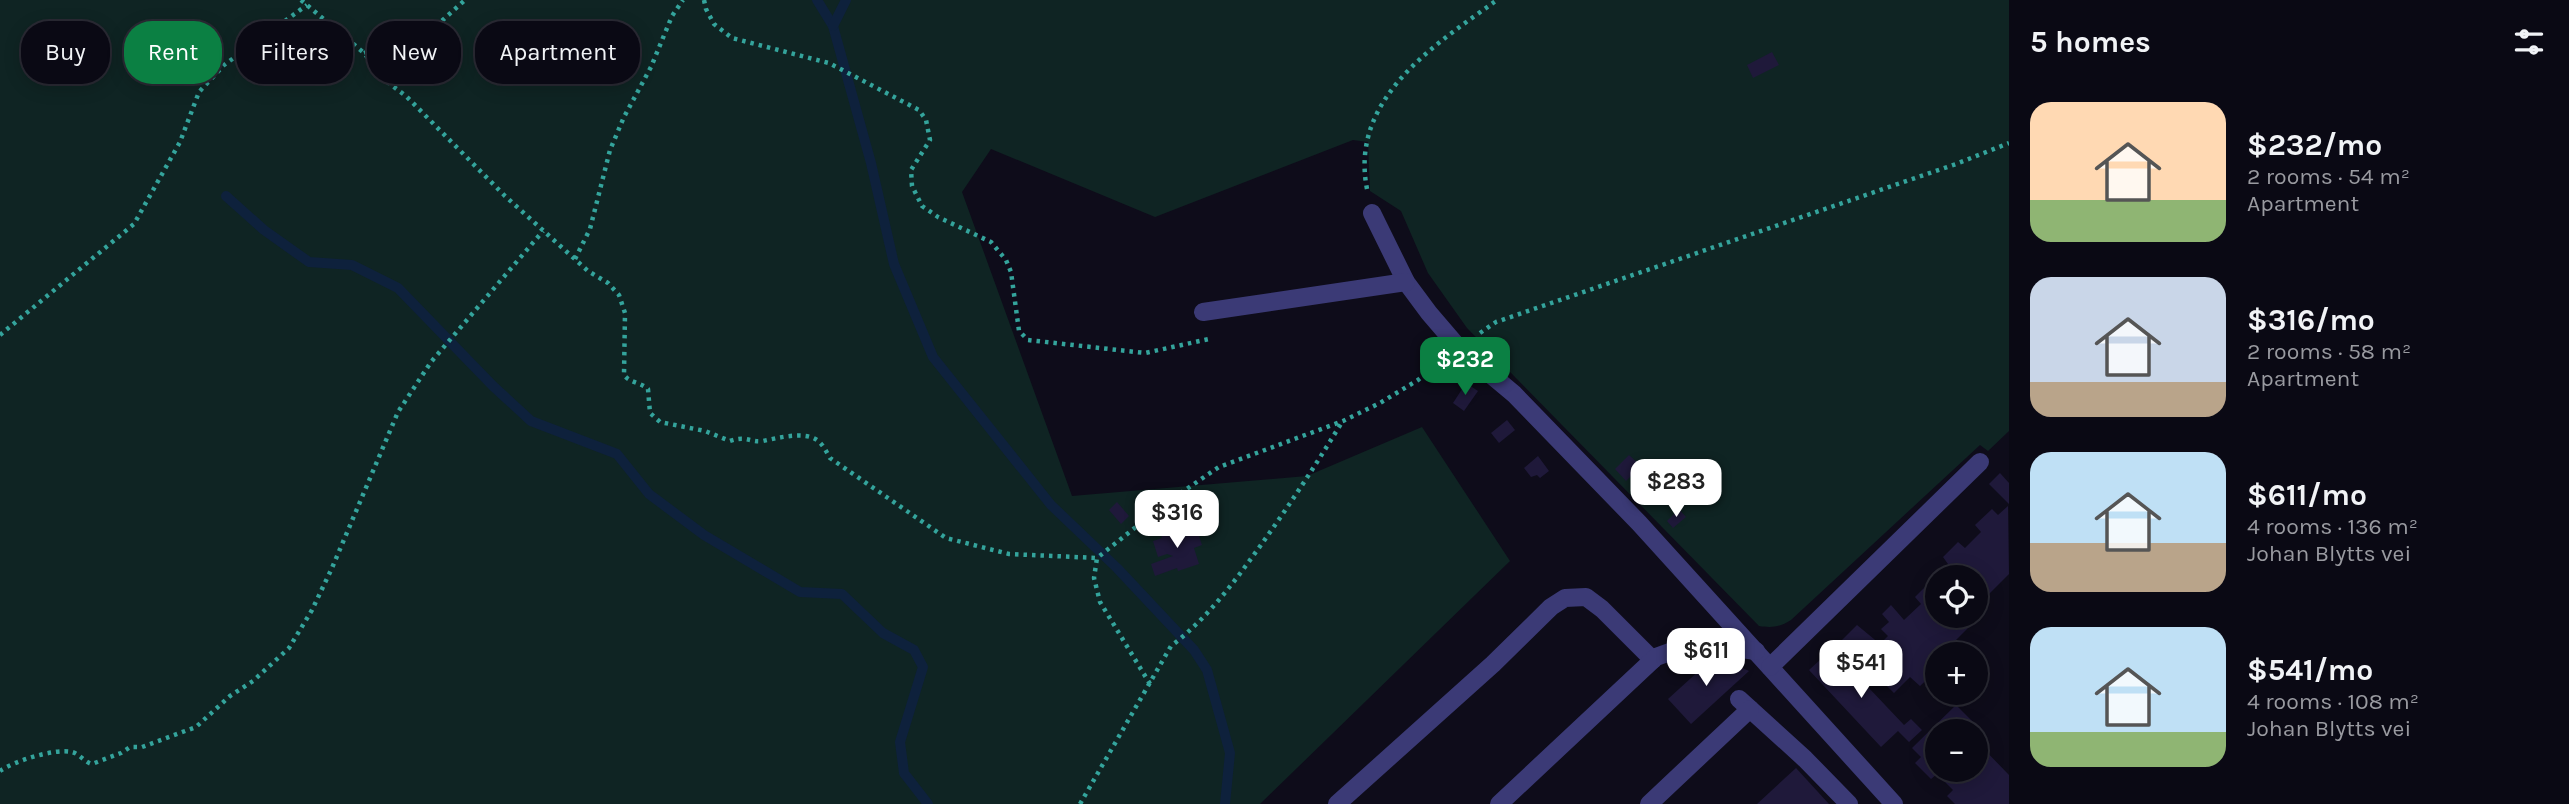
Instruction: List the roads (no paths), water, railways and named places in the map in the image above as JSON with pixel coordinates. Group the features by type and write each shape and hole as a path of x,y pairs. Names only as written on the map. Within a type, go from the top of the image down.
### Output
{"street":[{"path":"1372,213 1406,282 1459,348 1514,394 1639,523 1895,804"},
{"path":"1203,312 1406,282"},
{"path":"1770,667 1980,462"},
{"path":"1337,804 1493,664 1551,607 1565,598 1586,597 1602,609 1653,660"},
{"path":"1499,804 1653,660 1689,645 1713,645 1756,651"},
{"path":"1649,804 1745,704 1849,804"}],"waterway":[{"path":"817,0 833,26 871,163 894,264 933,357 1051,505 1117,568 1194,650 1207,670 1230,753 1225,804"},
{"path":"833,26 846,0"},
{"path":"226,196 264,230 309,262 352,265 398,288 493,386 531,421 617,454 649,494 704,535 800,592 842,594 883,633 914,650 923,667 900,742 904,773 928,804"}]}
